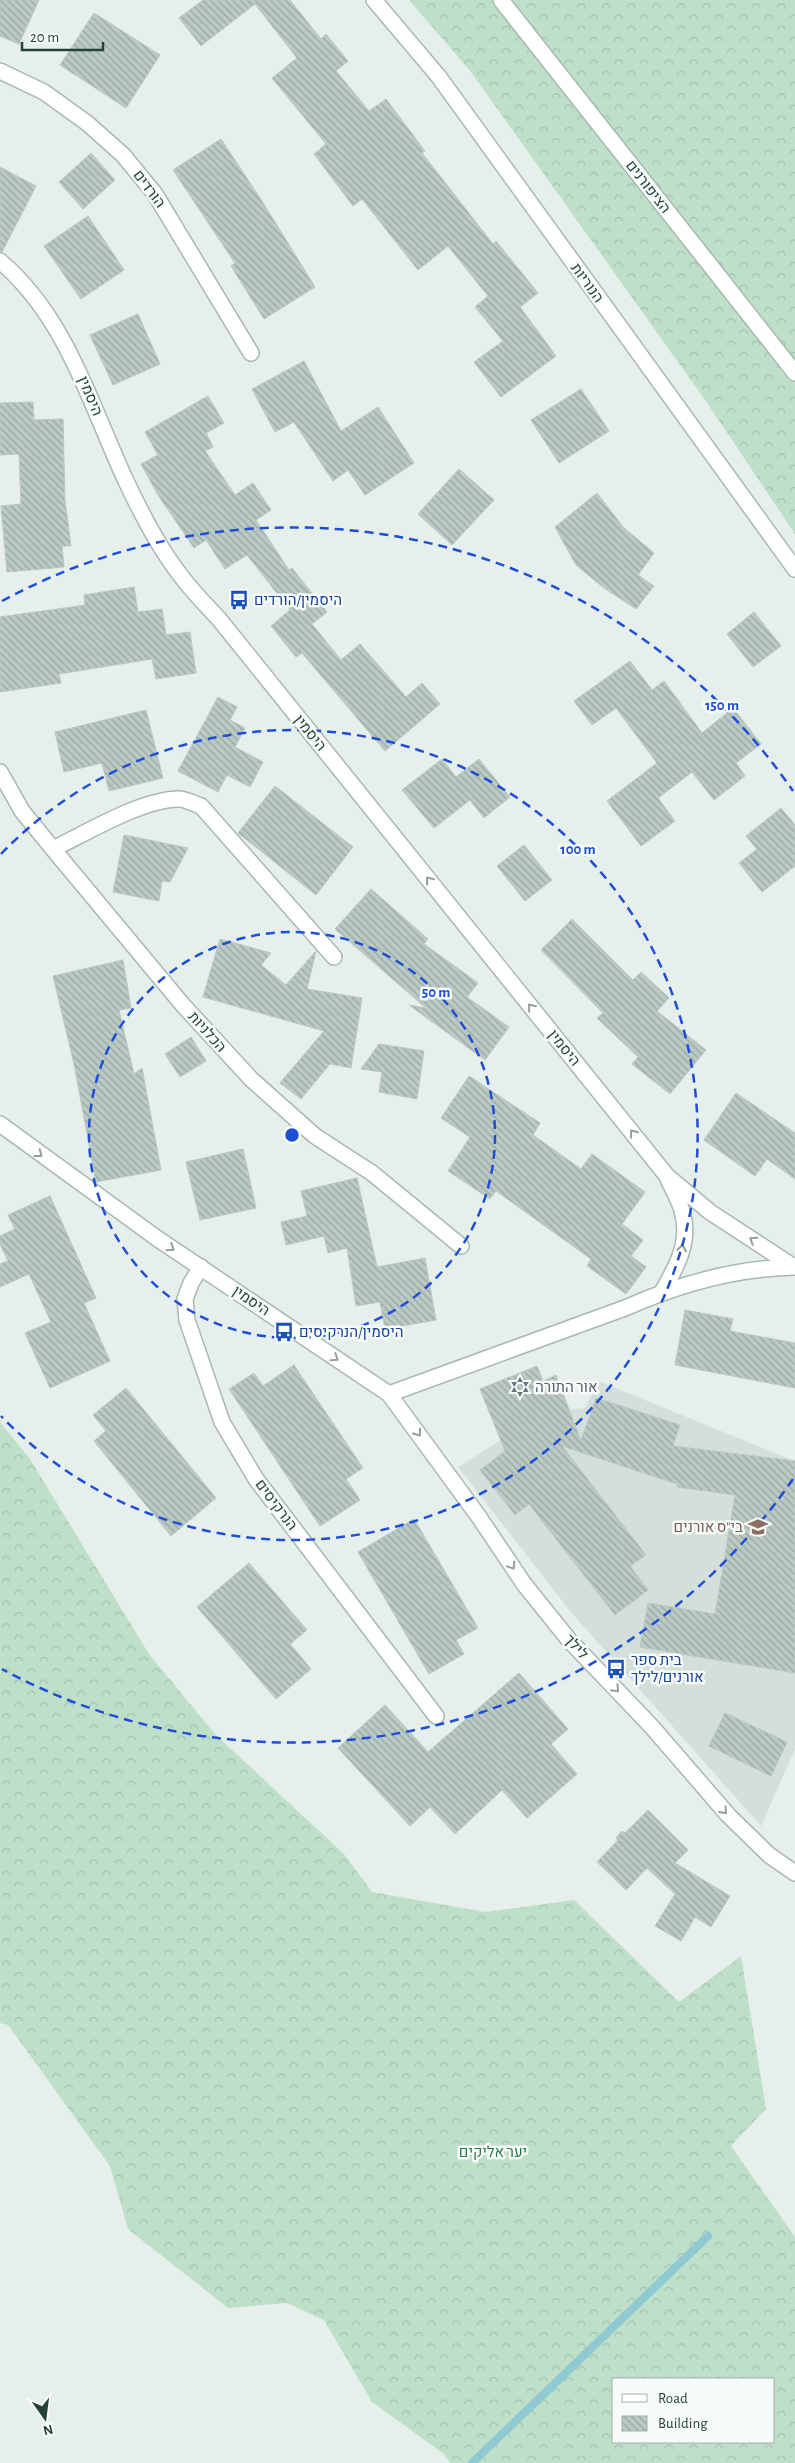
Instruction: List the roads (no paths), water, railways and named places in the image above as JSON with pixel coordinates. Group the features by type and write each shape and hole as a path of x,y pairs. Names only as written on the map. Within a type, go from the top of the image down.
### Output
{"street":[{"name":"הנוריות","path":"374,0 439,77 795,569"},
{"name":"הציפורנים","path":"501,0 795,373"},
{"name":"הורדים","path":"0,71 44,92 87,123 123,155 155,194 251,353"},
{"name":"היסמין","path":"0,261 16,275 49,316 80,374 126,481 155,536 181,576 219,619 667,1176 710,1212 795,1267"},
{"name":"הכלניות","path":"0,772 22,811 182,1004 250,1079 314,1136 372,1173 462,1246"},
{"path":"53,849 126,813 158,802 180,799 201,806 334,957"},
{"name":"היסמין","path":"0,1124 72,1178 389,1394 625,1308 662,1292 743,1270 795,1267"},
{"name":"היסמין","path":"662,1292 680,1259 684,1237 684,1215 667,1176"},
{"name":"הנרקיסים","path":"201,1267 190,1283 185,1300 187,1320 222,1422 256,1479 436,1716"},
{"name":"לילך","path":"389,1394 479,1517 524,1584 569,1640 652,1727 728,1815 769,1855 795,1873"}],"waterway":[{"path":"472,2463 708,2236"}],"place":[{"name":"היסמין/הורדים","path":"239,600"},
{"name":"היסמין/הנרקיסים","path":"284,1332"},
{"name":"אור התורה","path":"520,1387"},
{"name":"בי\"ס אורנים","path":"758,1527"},
{"name":"בית ספר אורנים/לילך","path":"616,1669"}],"park label":[{"name":"יער אליקים","path":"493,2152"}]}
